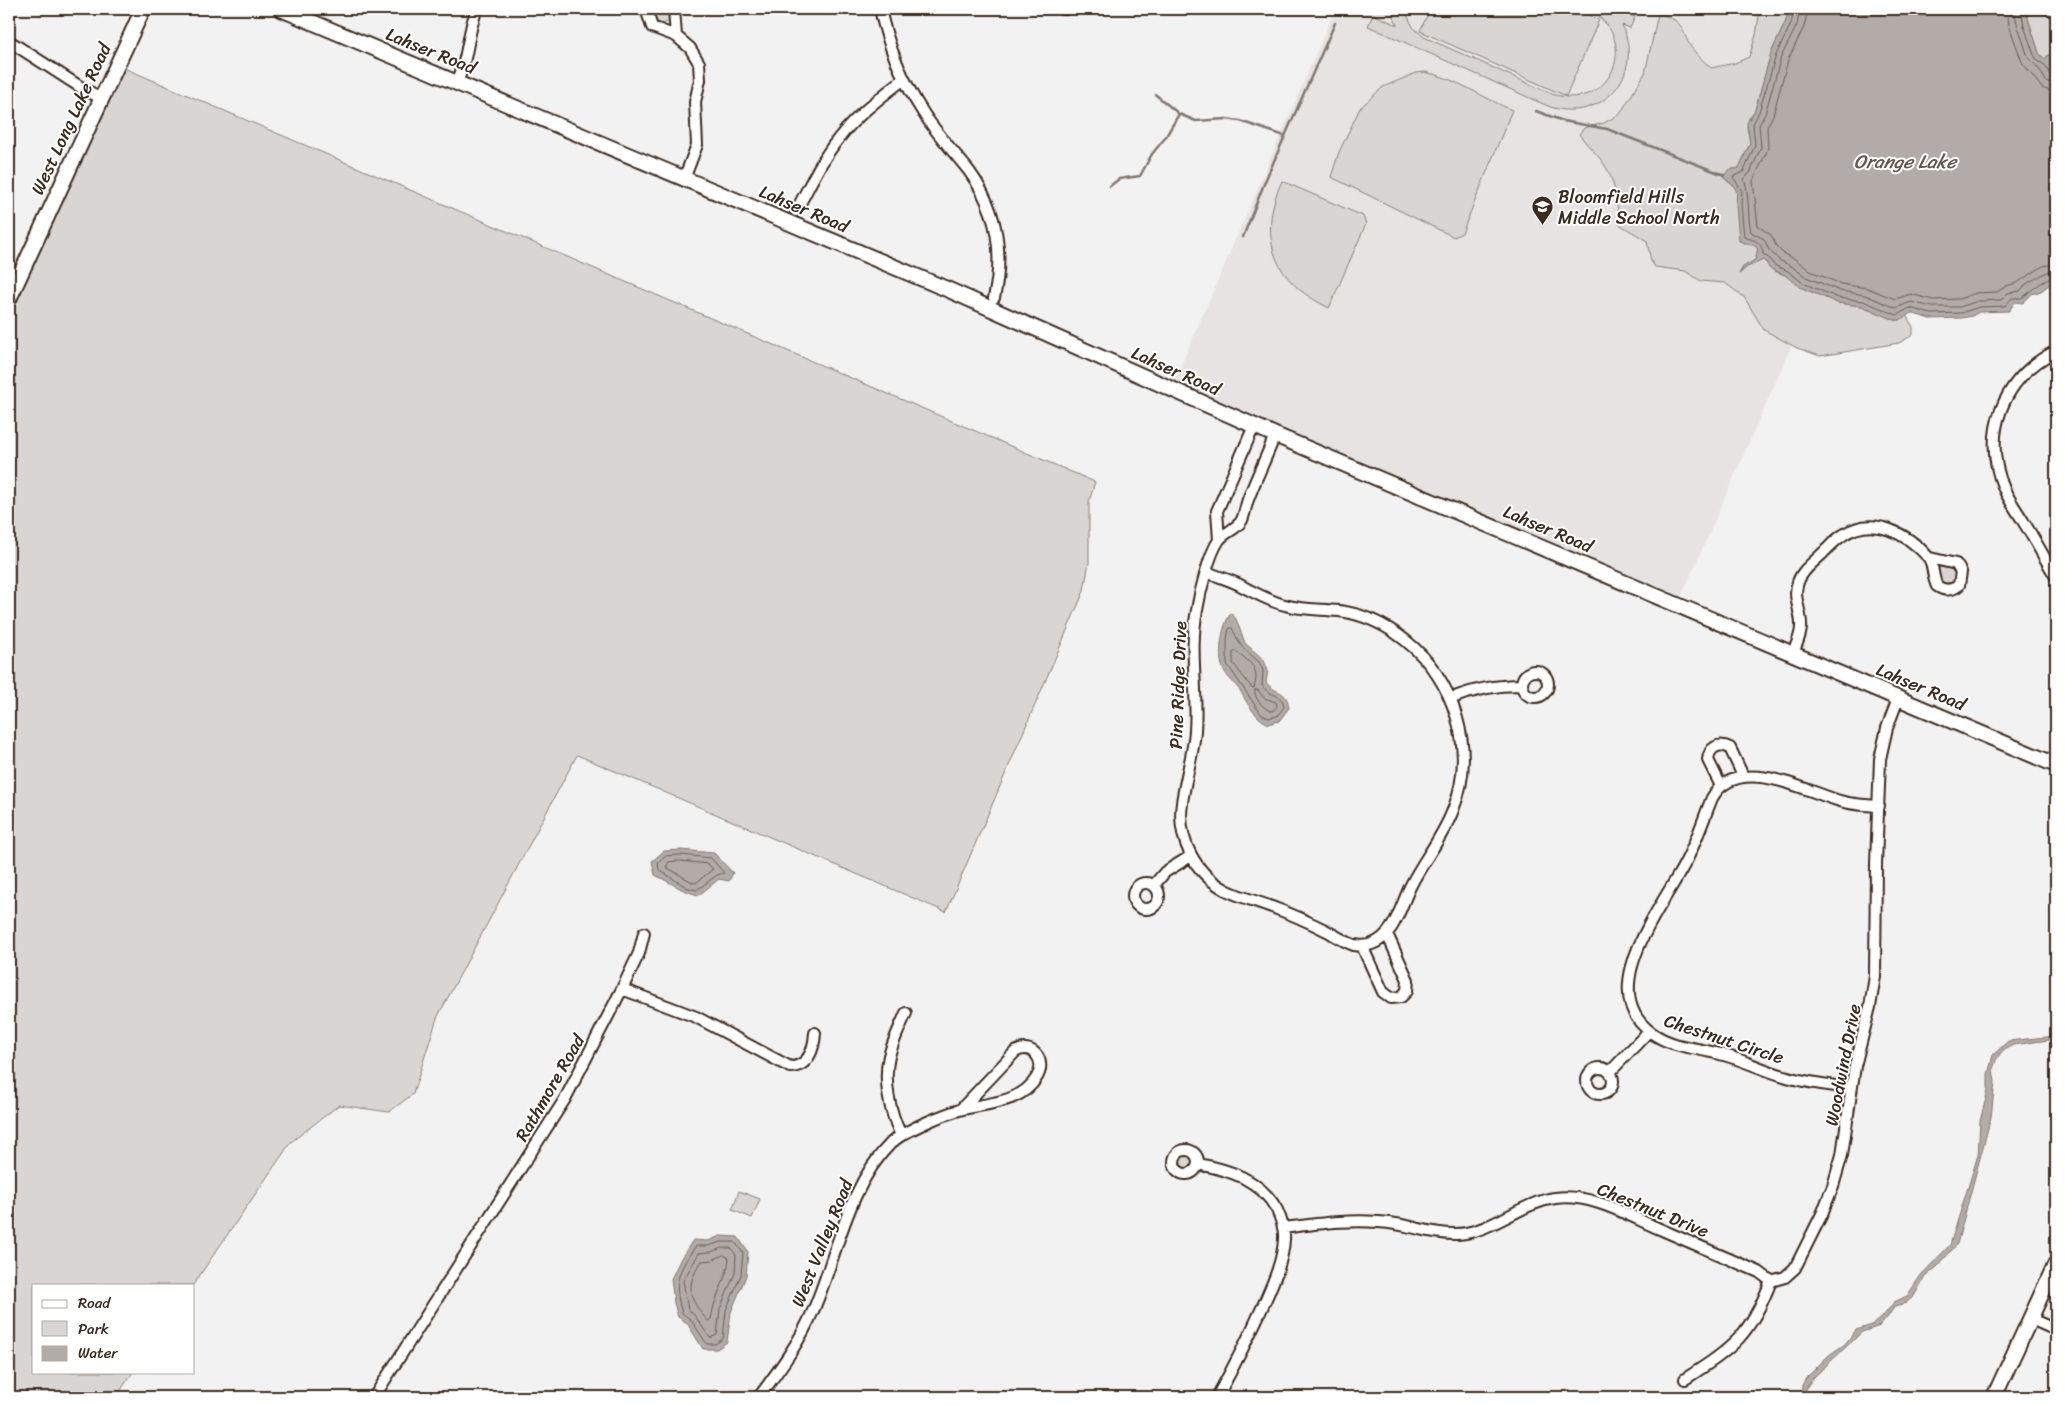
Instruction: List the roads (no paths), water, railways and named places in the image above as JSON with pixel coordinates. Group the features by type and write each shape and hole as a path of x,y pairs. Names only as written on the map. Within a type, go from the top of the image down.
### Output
{"street":[{"name":"West Long Lake Road","path":"9,299 143,9"},
{"name":"Lahser Road","path":"281,9 1005,314 1254,426 2056,765"},
{"path":"458,82 465,65 470,30 477,9"},
{"path":"650,9 648,15 652,26 676,36 690,48 695,55 700,71 695,102 697,145 684,179"},
{"path":"674,9 676,36"},
{"path":"880,9 892,53 924,115 969,172 989,205 998,242 998,268 994,298"},
{"path":"9,41 82,88 101,98"},
{"path":"796,211 838,138 870,106 904,79"},
{"path":"2056,351 2036,364 2013,387 2001,409 1994,451 1995,463 2005,491 2056,577"},
{"name":"Pine Ridge Drive","path":"1254,426 1217,511 1219,540 1206,572 1195,622 1193,654 1196,700 1195,736 1181,813 1184,840 1191,856 1206,875 1224,889 1293,915 1349,943 1362,946"},
{"name":"Pine Ridge Drive","path":"1219,540 1241,522 1249,497 1275,435"},
{"path":"1793,653 1802,625 1796,600 1798,583 1806,569 1843,535 1868,526 1889,529 1906,537 1930,558"},
{"path":"1206,572 1235,583 1266,599 1286,605 1346,612 1377,623 1402,638 1426,659 1450,699 1460,730 1462,749 1462,771 1458,798 1447,825 1418,872 1387,934 1375,943 1362,946 1383,992 1391,998 1401,998 1407,991 1408,980 1387,934"},
{"path":"1450,699 1485,687 1521,685"},
{"name":"Woodwind Drive","path":"1771,1281 1785,1277 1794,1268 1828,1200 1842,1155 1855,1066 1870,1006 1875,976 1880,752 1898,699"},
{"path":"1743,776 1730,748 1723,745 1714,746 1708,760 1721,786 1743,776 1784,782 1848,803 1879,806"},
{"name":"Chestnut Circle","path":"1721,786 1712,798 1688,858 1648,926 1630,970 1628,988 1630,1001 1636,1016 1649,1032 1667,1041 1733,1057 1787,1077 1852,1088"},
{"path":"1154,885 1165,872 1191,856"},
{"name":"Rathmore Road","path":"374,1397 566,1099 622,989 639,953 644,934"},
{"path":"622,989 696,1017 790,1067 798,1066 808,1058 813,1048 815,1033"},
{"path":"901,1135 896,1125 890,1102 887,1074 891,1050 906,1013"},
{"path":"1610,1072 1649,1032"},
{"name":"West Valley Road","path":"759,1397 792,1350 811,1316 847,1217 872,1168 887,1147 901,1135 961,1110 1005,1100 1027,1089 1040,1071 1040,1062 1036,1054 1027,1048 1014,1052 961,1110"},
{"path":"1198,1164 1224,1169 1254,1183 1272,1202 1284,1228 1284,1241 1274,1280 1245,1346 1217,1397"},
{"name":"Chestnut Drive","path":"1284,1228 1362,1221 1398,1224 1457,1234 1474,1230 1535,1203 1556,1198 1574,1198 1603,1205 1759,1272 1771,1281"},
{"path":"1994,1397 2056,1263"},
{"path":"1685,1379 1724,1354 1744,1334 1757,1314 1771,1281"},
{"path":"2031,1319 2056,1330"}],"water":[{"name":"Orange Lake","path":"1789,9 2025,9 2039,53 2045,60 2047,56 2056,52 2056,62 2050,63 2056,82 2056,283 2053,282 2041,291 2032,294 2023,303 2015,302 2009,311 1979,312 1962,318 1930,319 1911,313 1900,320 1895,320 1862,306 1838,303 1800,287 1785,275 1769,268 1763,260 1747,267 1739,274 1743,267 1755,260 1758,249 1755,246 1739,241 1737,192 1734,186 1724,178 1724,175 1729,170 1739,168 1750,143 1747,123 1755,110 1771,53 1786,21"},
{"path":"1231,613 1236,619 1245,643 1264,660 1268,671 1266,682 1286,697 1289,708 1279,721 1268,724 1259,717 1228,677 1222,666 1220,654 1222,639 1225,624"},
{"path":"681,850 714,853 733,873 729,881 719,879 699,895 682,889 655,875 652,861 664,851"},
{"path":"2056,1036 2056,1039 2013,1045 2002,1051 1996,1060 1993,1069 1995,1082 1991,1117 1957,1244 1938,1266 1925,1277 1914,1296 1906,1303 1895,1306 1880,1326 1862,1332 1814,1377 1806,1388 1806,1397 1801,1397 1802,1385 1806,1378 1829,1355 1845,1344 1856,1330 1872,1325 1884,1315 1894,1302 1907,1296 1921,1275 1950,1245 1978,1155 1980,1121 1988,1090 1988,1074 1993,1055 2008,1041"},
{"path":"720,1236 738,1237 748,1252 746,1276 731,1312 727,1342 717,1349 703,1349 687,1323 678,1317 671,1279 681,1258 693,1240 708,1241"}],"waterway":[{"path":"1243,237 1266,179 1335,23"},
{"path":"1156,95 1179,114 1196,121 1226,119 1240,121 1285,136"},
{"path":"1536,111 1563,121 1607,129 1724,175"},
{"path":"1110,186 1119,179 1140,176 1152,154 1165,138 1179,114"}],"place":[{"name":"Bloomfield Hills Middle School North","path":"1542,226"}]}
